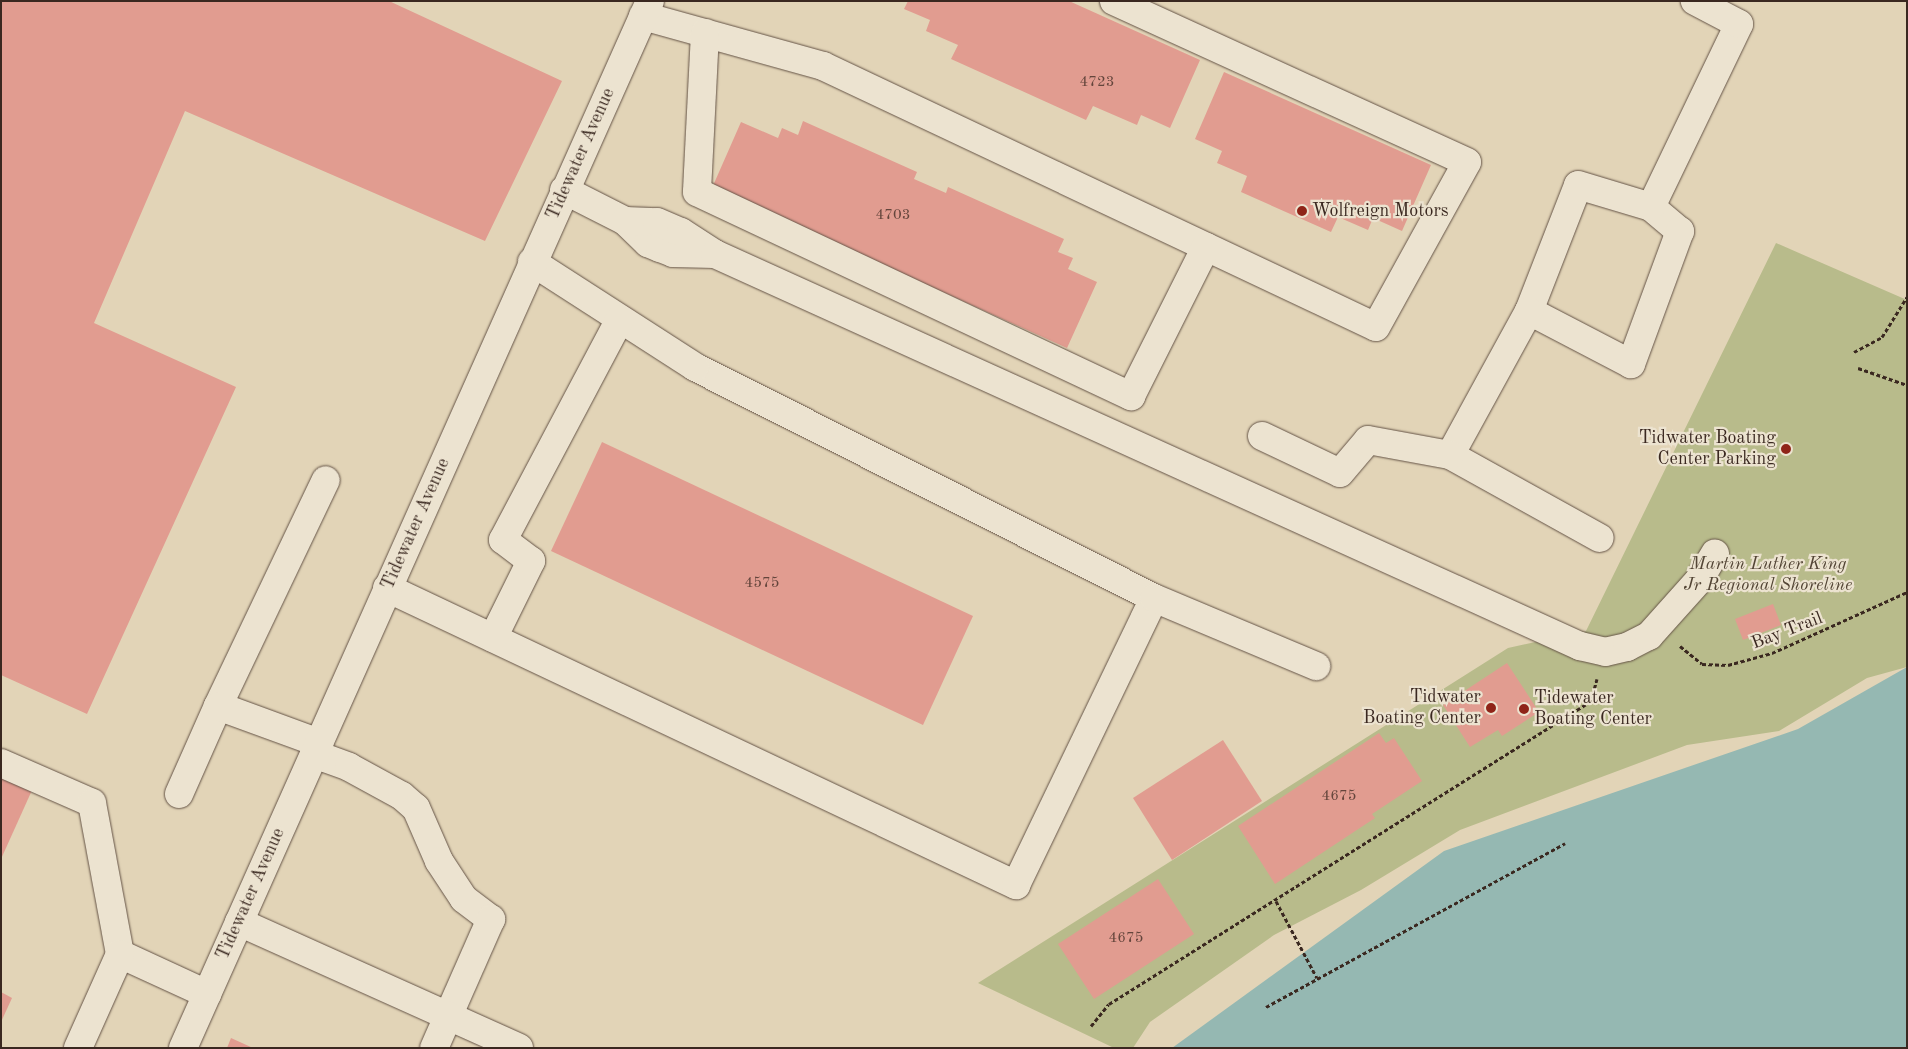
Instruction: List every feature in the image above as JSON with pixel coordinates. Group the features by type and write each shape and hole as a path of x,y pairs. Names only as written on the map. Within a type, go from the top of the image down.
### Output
{"street":[{"path":"648,5 704,34 823,66 1376,327 1467,162 1114,1"},
{"path":"1652,208 1739,24 1695,1"},
{"name":"Tidewater Avenue","path":"183,1048 648,5"},
{"path":"704,34 697,192 1131,396 1206,247"},
{"path":"1450,455 1529,311 1578,185 1652,208 1680,231 1631,364 1529,311"},
{"path":"564,190 625,221 648,243 673,253 715,254 1580,646 1606,652 1628,647 1649,636 1699,580 1715,553"},
{"path":"532,262 695,367 1154,598 1316,666"},
{"path":"493,638 531,561 504,540 620,319"},
{"path":"1262,436 1340,473 1368,440 1450,455 1600,538"},
{"path":"179,794 218,706 326,480"},
{"path":"387,588 1016,885 1154,598"},
{"path":"218,706 316,748 402,796 416,808 439,861 464,899 491,919 434,1048"},
{"path":"1,763 92,804 120,954 78,1048"},
{"path":"239,922 520,1048"},
{"path":"120,954 207,994"}],"path":[{"path":"1854,352 1882,336 1907,297"},
{"path":"1858,368 1907,385"},
{"name":"Bay Trail","path":"1678,644 1702,664 1728,665 1772,653 1907,592"},
{"path":"1091,1026 1109,1004 1276,901 1591,701 1597,677"},
{"path":"1266,1007 1565,843"},
{"path":"1276,901 1317,978"}],"green space":[{"name":"Martin Luther King Jr Regional Shoreline","path":"1776,243 1907,300 1907,667 1867,678 1779,731 1687,745 1460,830 1361,890 1274,935 1150,1022 1133,1048 1114,1048 978,983 1508,648 1586,631"}],"water":[{"path":"1907,667 1907,1048 1172,1048 1444,851 1798,729"}],"building":[{"path":"1,1 389,1 562,81 485,241 185,111 94,323 236,387 87,714 1,675"},
{"path":"908,1 1069,1 1200,60 1170,128 1141,115 1137,125 1093,106 1086,120 951,59 958,45 926,31 930,20 904,9"},
{"path":"1224,72 1431,165 1402,231 1373,218 1368,230 1338,217 1331,232 1241,192 1247,176 1217,163 1222,151 1195,139"},
{"path":"803,121 917,172 914,179 946,193 948,187 1064,239 1058,252 1073,258 1068,269 1097,282 1067,348 712,188 741,122 778,138 782,128 798,135"},
{"path":"602,442 973,616 923,725 551,551"},
{"path":"1773,604 1781,625 1743,640 1735,619"},
{"name":"Tidwater Boating Center","path":"1507,663 1539,712 1502,736 1498,730 1470,747 1443,705"},
{"path":"1379,733 1386,743 1394,738 1422,781 1372,814 1375,818 1275,884 1238,826"},
{"path":"1223,740 1262,801 1172,860 1133,798"},
{"path":"1,774 33,788 1,859"},
{"path":"1158,879 1194,934 1094,999 1058,944"},
{"path":"1,992 12,998 1,1022"},
{"path":"231,1038 253,1048 227,1048"}],"place":[{"name":"Wolfreign Motors","path":"1302,211"},
{"name":"Tidwater Boating Center Parking","path":"1786,449"},
{"name":"Tidwater Boating Center","path":"1491,708"},
{"name":"Tidewater Boating Center","path":"1524,709"}]}
